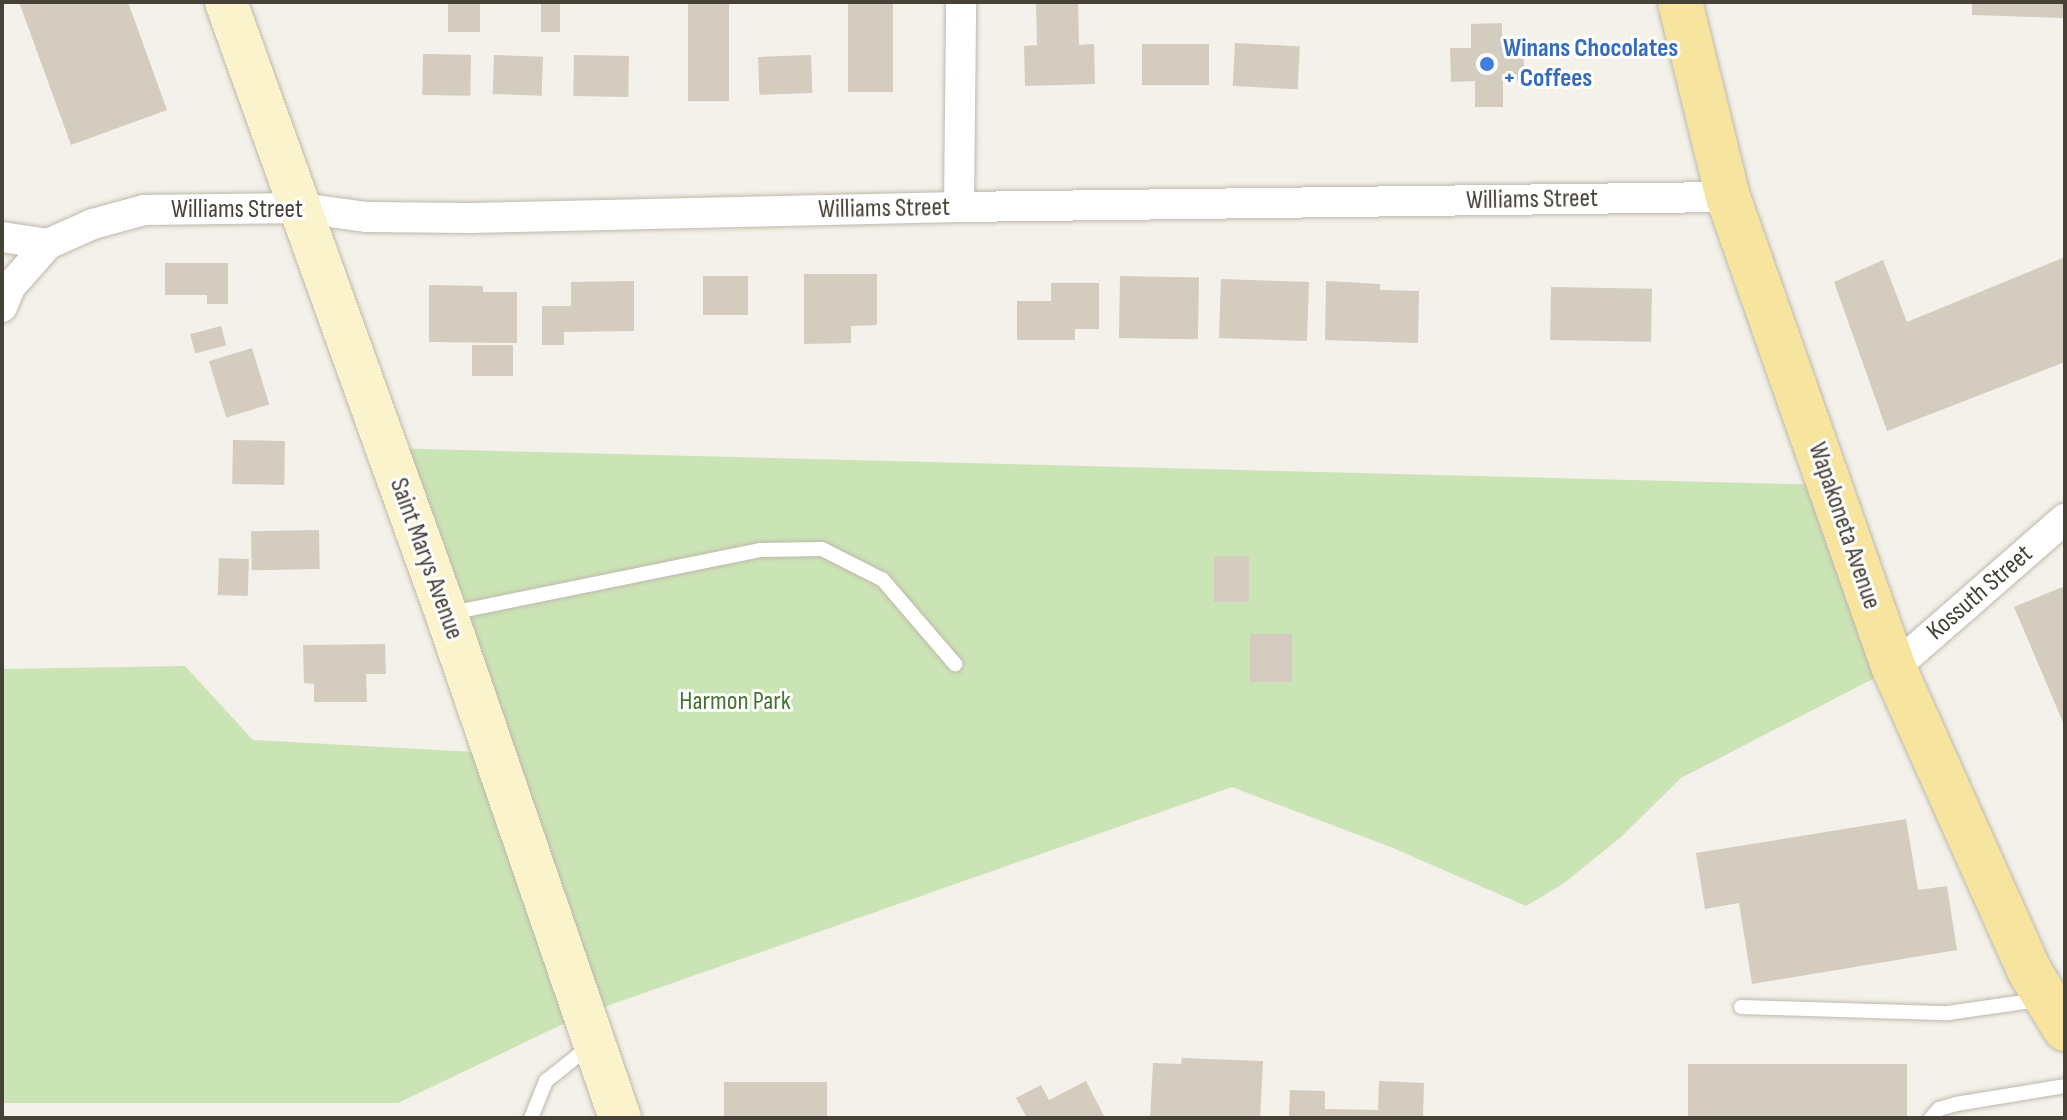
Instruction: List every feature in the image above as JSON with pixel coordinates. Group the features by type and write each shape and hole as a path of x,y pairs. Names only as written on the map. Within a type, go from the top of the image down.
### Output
{"main road":[{"name":"Saint Marys Avenue","path":"226,2 446,613 620,1118"},
{"name":"Wapakoneta Avenue","path":"1680,2 1728,197 1894,668 2030,972 2056,1014"}],"street":[{"path":"959,207 961,2"},
{"name":"Williams Street","path":"48,244 93,224 144,210 301,208 367,217 470,218 959,207 1728,197"},
{"path":"2,237 48,244"},
{"path":"2,307 10,287 48,244"},
{"name":"Kossuth Street","path":"1894,668 2065,519"}],"lane":[{"path":"446,613 760,550 822,549 883,580 955,664"},
{"path":"1741,1007 2056,1014"},
{"path":"531,1118 546,1081 593,1043"},
{"path":"1931,1118 1939,1109 1956,1104 2065,1086"}],"green space":[{"name":"Harmon Park","path":"385,448 1830,485 1894,668 1681,778 1621,837 1563,884 1526,906 1393,848 1232,787 584,1014 398,1103 2,1103 2,669 185,666 253,740 493,753"}],"building":[{"path":"19,2 128,2 167,110 71,145"},
{"path":"448,2 480,2 480,32 448,32"},
{"path":"541,2 560,2 560,32 541,32"},
{"path":"688,2 729,2 729,101 688,101"},
{"path":"848,2 893,2 893,92 848,92"},
{"path":"1036,2 1078,2 1079,45 1094,44 1095,84 1025,86 1024,46 1037,45"},
{"path":"1972,2 2065,2 2065,18 1972,15"},
{"name":"Winans Chocolates + Coffees","path":"1502,23 1502,48 1523,47 1525,80 1503,81 1503,107 1475,107 1475,81 1451,82 1450,48 1471,48 1471,24"},
{"path":"1235,43 1300,46 1298,89 1233,86"},
{"path":"1142,44 1209,44 1209,85 1142,85"},
{"path":"423,54 471,55 470,96 422,95"},
{"path":"494,55 543,57 542,96 493,94"},
{"path":"574,55 629,56 628,97 573,96"},
{"path":"811,55 812,93 759,95 758,57"},
{"path":"2065,257 2065,362 1887,431 1834,282 1883,260 1907,322"},
{"path":"165,263 228,263 228,304 207,304 207,295 165,295"},
{"path":"804,274 877,274 877,325 851,326 851,343 804,344"},
{"path":"703,276 748,276 748,315 703,315"},
{"path":"1120,276 1199,277 1198,339 1119,338"},
{"path":"1221,279 1309,282 1307,341 1219,338"},
{"path":"634,281 634,331 564,332 564,345 542,345 542,306 571,306 571,282"},
{"path":"1326,281 1380,284 1380,290 1419,291 1418,343 1325,340"},
{"path":"1051,283 1099,283 1099,329 1075,329 1075,340 1017,340 1017,301 1051,301"},
{"path":"429,285 483,286 483,292 517,292 517,343 429,342"},
{"path":"1551,287 1652,289 1651,342 1550,340"},
{"path":"221,326 226,345 195,354 190,334"},
{"path":"472,345 513,345 513,376 472,376"},
{"path":"252,348 269,404 226,418 209,361"},
{"path":"233,440 285,441 284,485 232,484"},
{"path":"319,530 320,569 252,570 251,531"},
{"path":"1214,556 1249,556 1249,602 1214,602"},
{"path":"219,558 249,559 248,596 218,595"},
{"path":"2065,586 2065,727 2014,607"},
{"path":"1250,634 1292,634 1292,682 1250,682"},
{"path":"385,644 386,674 366,674 367,702 314,702 314,684 304,683 303,645"},
{"path":"1906,819 1918,890 1947,886 1957,950 1752,984 1739,903 1705,909 1696,853"},
{"path":"1182,1058 1263,1061 1260,1118 1150,1118 1153,1063 1181,1064"},
{"path":"1688,1064 1907,1064 1907,1118 1688,1118"},
{"path":"1086,1081 1105,1118 1027,1118 1016,1098 1041,1085 1049,1100"},
{"path":"1379,1081 1424,1083 1423,1118 1289,1118 1290,1090 1325,1091 1325,1109 1378,1110"},
{"path":"724,1082 827,1082 827,1118 724,1118"}],"place":[{"name":"Winans Chocolates + Coffees","path":"1487,64"}]}
